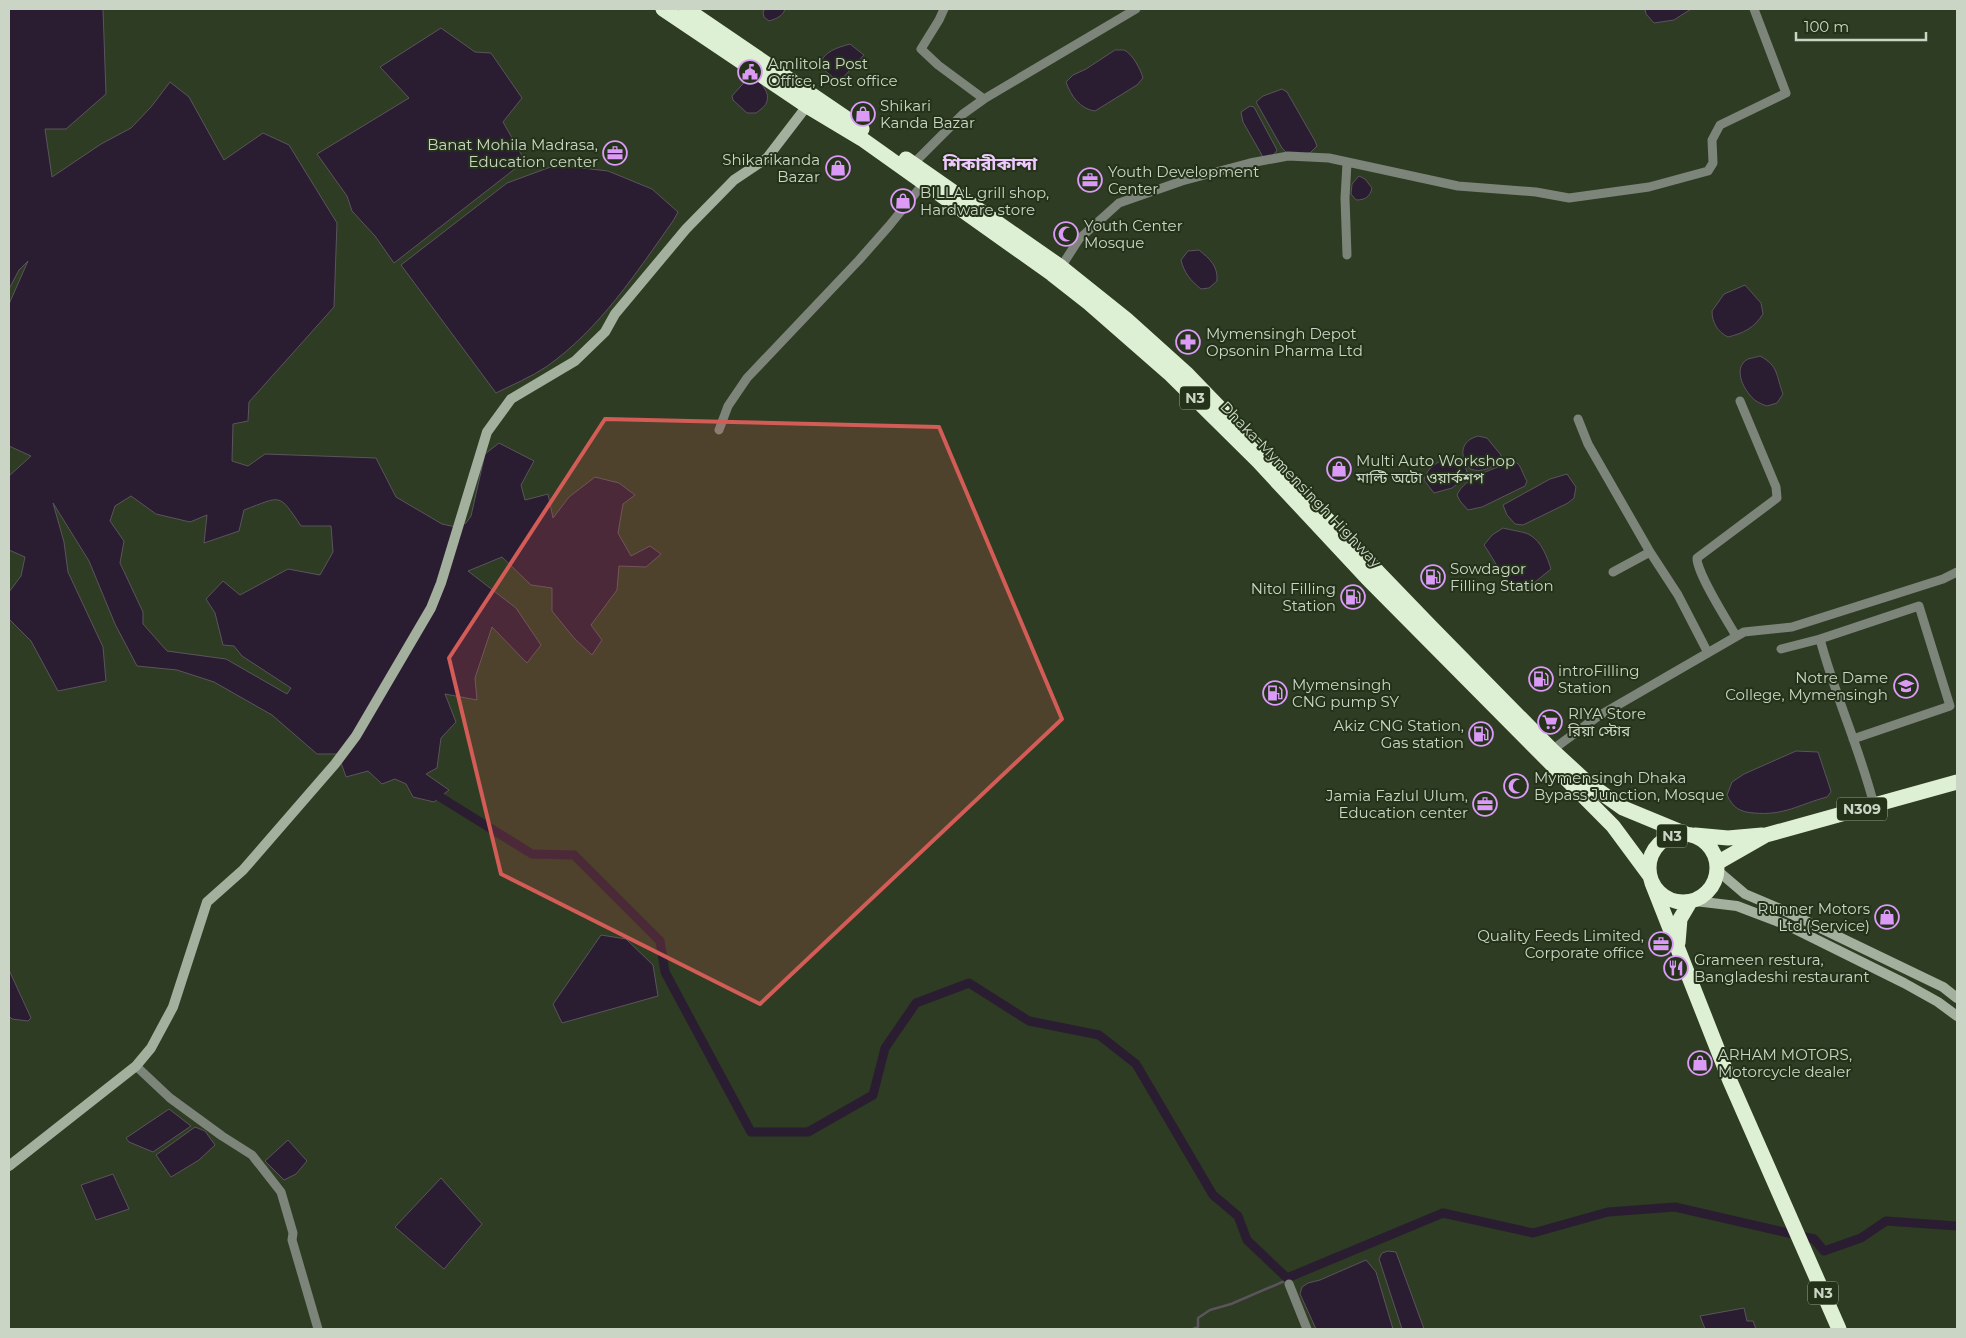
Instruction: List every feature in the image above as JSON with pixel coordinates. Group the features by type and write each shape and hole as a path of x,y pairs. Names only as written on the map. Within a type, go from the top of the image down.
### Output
{"highway":[{"name":"Dhaka-Mymensingh Highway","path":"663,9 913,164 1061,267 1126,319 1186,373 1552,750 1589,784 1622,808 1690,835"},
{"name":"Dhaka-Mymensingh Highway","path":"686,9 862,140 1074,291 1169,373 1258,461 1394,606 1578,789 1613,826 1651,880"},
{"name":"N309","path":"1690,835 1728,838 1766,835 1957,782"},
{"name":"N3","path":"1651,880 1664,897 1681,903 1692,901 1708,892 1713,886 1718,867 1710,847 1703,840 1690,835 1676,835 1666,839 1658,846 1650,860 1651,880 1730,1081 1840,1329"},
{"name":"N309","path":"1718,867 1766,835"},
{"name":"N3","path":"1681,955 1678,942 1680,919 1692,901"}],"street":[{"path":"944,9 921,49 938,65 984,100"},
{"path":"913,164 963,114 1136,9"},
{"path":"1061,267 1079,239 1119,203 1182,181 1250,163 1288,156 1329,158 1458,186 1536,192 1570,198 1649,187 1708,171 1713,163 1712,140 1720,125 1786,92 1754,9"},
{"path":"9,1166 136,1066 151,1048 173,1007 207,902 243,870 335,764 356,736 431,608 441,583 487,432 511,399 575,361 605,332 615,314 686,229 734,180 766,158 811,101"},
{"path":"1347,163 1345,198 1347,255"},
{"path":"719,430 728,406 747,378 859,260 923,184"},
{"path":"1736,636 1711,592 1697,564 1697,558 1777,498 1776,487 1740,401"},
{"path":"1578,419 1588,444 1650,552 1678,596 1708,652"},
{"path":"1613,572 1650,552"},
{"path":"1552,750 1597,717 1744,632 1792,627 1943,579 1957,572"},
{"path":"1781,649 1820,640 1919,606 1950,706 1853,739"},
{"path":"1820,640 1828,669 1869,784 1874,805"},
{"path":"1718,867 1745,894 1785,911 1943,987 1957,998"},
{"path":"1692,901 1737,906 1787,925 1904,982 1938,1002 1957,1016"},
{"path":"136,1066 170,1098 222,1136 252,1154 280,1192 293,1233 292,1240 318,1329"},
{"path":"1289,1284 1307,1329"}],"highlighted area":[{"path":"605,419 939,427 1062,719 760,1004 501,874 449,658"}],"shaded area":[{"path":"9,9 103,9 106,94 66,129 45,129 52,177 101,144 131,128 151,107 170,82 189,97 224,160 263,133 289,145 337,223 334,307 249,402 248,421 233,424 232,461 248,466 265,454 376,458 396,497 442,524 456,527 466,523 471,516 485,454 499,443 534,461 521,485 525,500 548,494 553,518 569,497 595,477 619,483 635,495 623,504 618,533 631,556 650,546 661,554 646,567 619,566 617,590 591,625 602,640 592,655 574,638 552,611 552,588 531,585 502,557 468,571 516,608 541,645 527,663 492,627 475,678 477,700 445,694 456,722 441,738 437,768 426,774 449,790 434,802 413,797 406,784 395,779 382,784 368,771 346,777 338,754 317,754 272,715 214,682 177,670 137,666 115,624 89,561 53,503 64,542 68,572 103,647 106,681 58,691 31,641 9,619 9,592 21,576 25,557 9,550 9,476 31,456 9,446 9,304 28,261 19,270 9,289","holes":["131,496 156,514 190,522 207,515 204,543 239,531 244,510 273,500 283,502 301,526 331,526 333,552 320,575 288,569 240,595 223,581 206,599 215,613 223,645 234,646 242,656 291,688 287,694 226,659 167,651 143,624 143,612 120,563 124,541 110,521 115,506"]},
{"path":"765,9 785,9 779,17 769,21 764,17 763,12"},
{"path":"1645,9 1691,9 1674,20 1654,23 1646,14"},
{"path":"441,28 475,52 491,53 522,98 503,122 525,161 394,263 375,236 352,211 347,196 317,154 409,98 380,67"},
{"path":"850,44 864,55 839,82 819,66 827,54"},
{"path":"1115,50 1124,50 1133,58 1143,78 1137,85 1095,111 1085,108 1073,97 1066,82 1073,75"},
{"path":"749,77 760,83 767,93 766,103 756,113 747,113 733,100 732,96"},
{"path":"1282,89 1287,92 1315,141 1317,146 1310,153 1289,155 1282,148 1256,102 1263,96"},
{"path":"1250,106 1254,107 1277,150 1271,156 1263,157 1243,122 1241,112"},
{"path":"556,165 608,171 652,189 678,212 631,280 600,318 583,335 546,367 496,393 401,265 507,183"},
{"path":"1359,176 1365,179 1372,188 1367,197 1356,200 1351,194 1352,184"},
{"path":"1199,250 1215,267 1217,281 1209,288 1201,289 1188,276 1182,265 1181,260 1188,251"},
{"path":"1745,285 1761,303 1763,314 1748,329 1728,337 1716,327 1712,311 1724,294"},
{"path":"1760,356 1774,368 1783,394 1777,403 1767,406 1757,402 1752,397 1744,387 1740,374 1743,363 1748,359"},
{"path":"1478,436 1487,438 1501,455 1501,460 1486,469 1478,470 1470,469 1466,464 1463,450 1468,441"},
{"path":"1451,458 1462,464 1468,476 1452,488 1434,493 1424,480 1426,475 1434,465 1442,460"},
{"path":"1514,461 1520,467 1527,481 1525,486 1482,507 1468,510 1457,495 1461,488 1474,478"},
{"path":"1567,474 1576,487 1574,498 1568,503 1523,525 1515,524 1507,515 1503,505 1550,479"},
{"path":"1503,528 1525,533 1534,538 1543,550 1551,569 1524,591 1512,585 1484,545 1492,535"},
{"path":"1796,751 1818,752 1831,792 1827,797 1774,813 1745,812 1732,803 1727,795 1732,782 1744,774"},
{"path":"601,935 626,939 653,965 658,996 562,1023 553,1004"},
{"path":"9,970 31,1018 28,1021 12,1019 9,1016"},
{"path":"169,1109 191,1126 153,1152 129,1142 126,1138"},
{"path":"195,1127 205,1131 215,1145 199,1160 171,1177 156,1155"},
{"path":"288,1140 307,1161 296,1174 284,1180 265,1161"},
{"path":"113,1174 129,1209 96,1220 81,1185"},
{"path":"441,1178 482,1224 444,1269 395,1227"},
{"path":"1388,1251 1396,1252 1424,1329 1402,1329 1379,1259 1382,1253"},
{"path":"1366,1260 1376,1272 1393,1329 1316,1329 1300,1294 1302,1287"},
{"path":"1744,1308 1747,1321 1753,1321 1756,1329 1705,1329 1700,1316"}],"waterway":[{"path":"440,797 532,854 574,855 660,941 665,972 751,1132 808,1132 873,1095 885,1048 916,1003 969,983 1029,1021 1099,1035 1136,1064 1213,1195 1238,1216 1247,1240 1287,1278 1443,1213 1533,1233 1608,1212 1675,1207 1814,1239 1824,1251 1861,1238 1886,1221 1957,1226"},
{"path":"1193,1329 1198,1327 1198,1318 1210,1310 1231,1304 1287,1280 1287,1278"}],"place":[{"name":"Amlitola Post Office, Post office","path":"750,72"},
{"name":"Shikari Kanda Bazar","path":"863,114"},
{"name":"Banat Mohila Madrasa, Education center","path":"615,153"},
{"name":"Shikarikanda Bazar","path":"838,168"},
{"name":"Youth Development Center","path":"1090,180"},
{"name":"BILLAL grill shop, Hardware store","path":"903,201"},
{"name":"Youth Center Mosque","path":"1066,234"},
{"name":"Mymensingh Depot Opsonin Pharma Ltd","path":"1188,342"},
{"name":"Multi Auto Workshop মাল্টি অটো ওয়ার্কশপ","path":"1339,469"},
{"name":"Sowdagor Filling Station","path":"1433,577"},
{"name":"Nitol Filling Station","path":"1353,597"},
{"name":"introFilling Station","path":"1541,679"},
{"name":"Notre Dame College, Mymensingh","path":"1906,686"},
{"name":"Mymensingh CNG pump SY","path":"1275,693"},
{"name":"RIYA Store রিয়া স্টোর","path":"1550,722"},
{"name":"Akiz CNG Station, Gas station","path":"1481,734"},
{"name":"Mymensingh Dhaka Bypass Junction, Mosque","path":"1516,786"},
{"name":"Jamia Fazlul Ulum, Education center","path":"1485,804"},
{"name":"Runner Motors Ltd.(Service)","path":"1887,917"},
{"name":"Quality Feeds Limited, Corporate office","path":"1661,944"},
{"name":"Grameen restura, Bangladeshi restaurant","path":"1676,968"},
{"name":"ARHAM MOTORS, Motorcycle dealer","path":"1700,1063"}],"district":[{"name":"শিকারীকান্দা","path":"990,164"}]}
